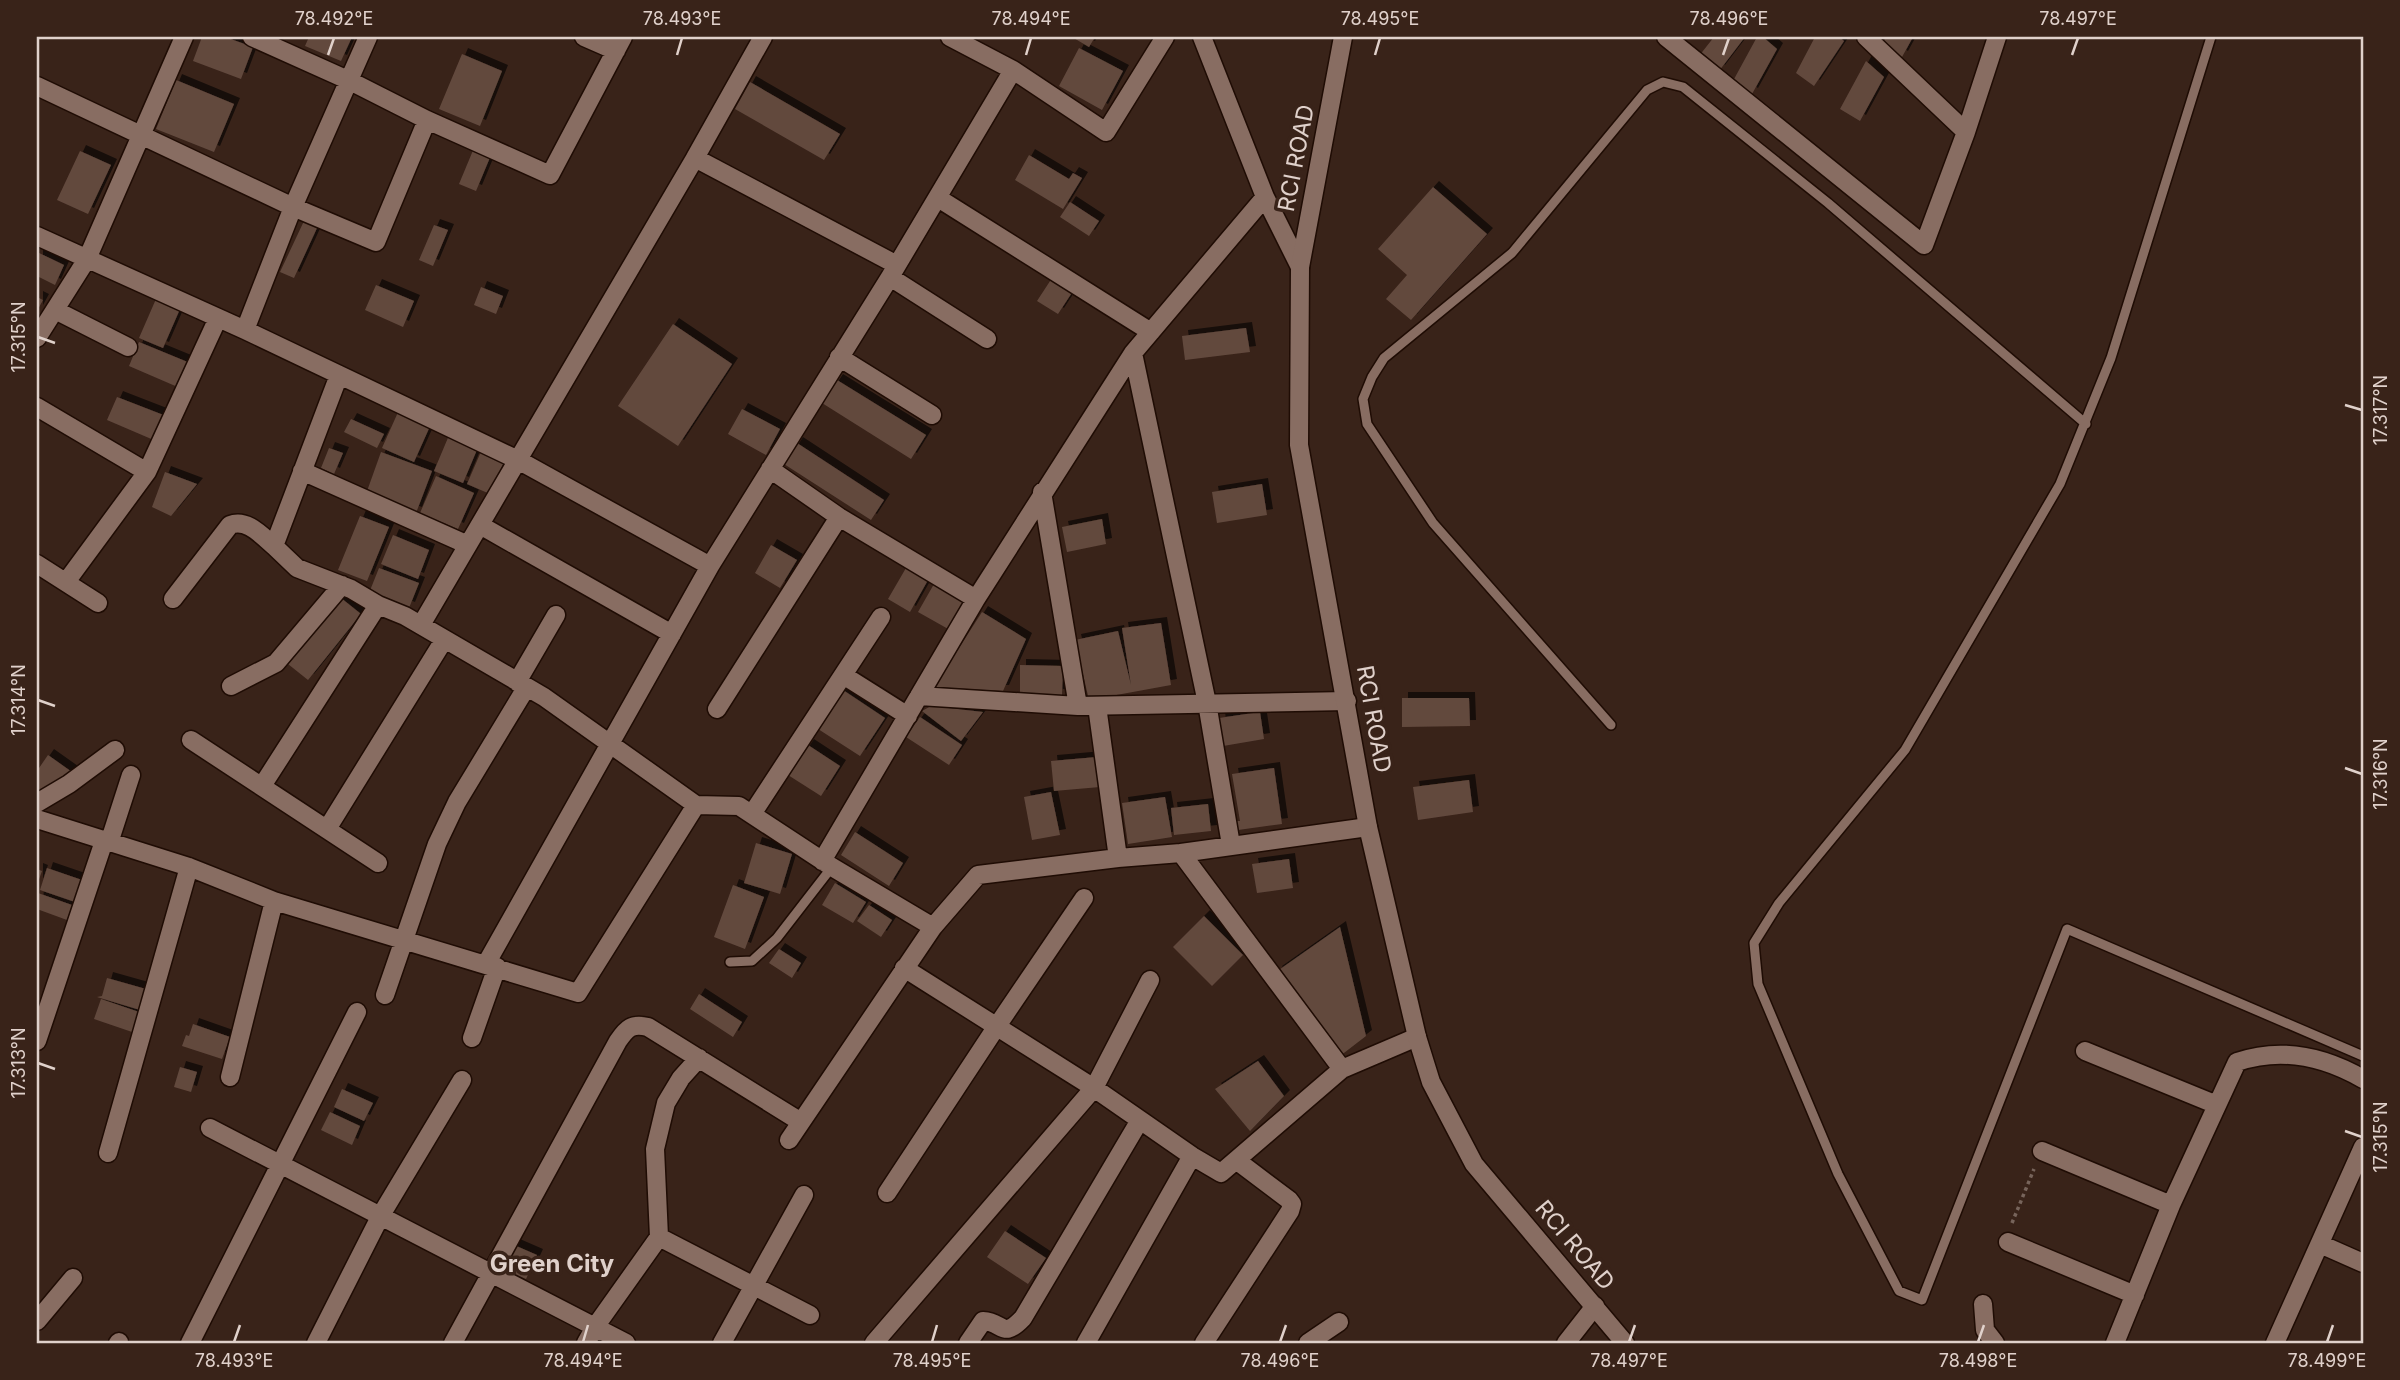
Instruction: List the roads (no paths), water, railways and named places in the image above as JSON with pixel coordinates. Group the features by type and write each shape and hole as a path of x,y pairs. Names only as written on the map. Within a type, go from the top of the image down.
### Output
{"street":[{"path":"37,338 87,259 184,37"},
{"path":"252,37 551,175 620,44 584,37"},
{"path":"245,330 293,207 368,37"},
{"path":"421,625 763,37"},
{"path":"950,37 1013,70 1106,132 1165,37"},
{"path":"1202,37 1265,197 1300,267"},
{"name":"RCI ROAD","path":"1343,37 1300,267 1299,445 1368,827 1417,1037 1431,1082 1474,1164 1626,1343"},
{"path":"1666,37 1923,245 1966,132 1997,37"},
{"path":"1866,37 1966,132"},
{"path":"472,1038 491,965 710,566 893,271 1013,70"},
{"path":"37,86 293,207 376,242 427,120"},
{"path":"695,158 893,271 987,339"},
{"path":"827,864 975,599 1133,353 1265,197"},
{"path":"937,198 1151,332"},
{"path":"37,236 245,330 518,460 710,566"},
{"path":"55,310 128,347"},
{"path":"66,582 147,472 218,318"},
{"path":"1133,353 1206,703 1231,845"},
{"path":"839,357 932,415"},
{"path":"274,545 339,375"},
{"path":"37,407 147,472"},
{"path":"770,468 839,517 975,599"},
{"path":"302,471 468,545"},
{"path":"1042,492 1078,706"},
{"path":"717,709 839,517"},
{"path":"173,599 230,525 244,523 274,545 297,568 342,585 421,625 544,697 696,805 739,806 827,864 933,928"},
{"path":"480,525 672,634"},
{"path":"37,564 98,603"},
{"path":"231,686 276,663 342,585"},
{"path":"262,786 378,604"},
{"path":"385,995 437,844 457,802 522,685 556,615"},
{"path":"752,814 881,617"},
{"path":"327,829 444,640"},
{"path":"843,675 908,716"},
{"path":"919,696 1078,706 1346,701"},
{"path":"1097,706 1118,858"},
{"path":"191,740 378,863"},
{"path":"37,803 69,784 115,750"},
{"path":"38,1032 131,775"},
{"path":"37,819 189,867 274,901 578,993 696,805"},
{"path":"789,1140 904,968 933,928 978,875 1181,853 1368,827"},
{"path":"1181,853 1342,1069"},
{"path":"108,1153 189,867"},
{"path":"887,1194 1084,898"},
{"path":"230,1077 274,901"},
{"path":"904,968 1094,1088 1192,1157 1221,1173 1342,1069 1417,1037"},
{"path":"874,1343 1094,1088 1150,980"},
{"path":"190,1343 357,1012"},
{"path":"453,1343 611,1053 628,1028 636,1024 648,1027 801,1122"},
{"path":"2085,1051 2217,1105"},
{"path":"2116,1343 2171,1205 2237,1062 2258,1055 2297,1054 2322,1061 2363,1079"},
{"path":"586,1343 659,1237 655,1149 666,1103 681,1078 699,1058"},
{"path":"316,1343 381,1215 462,1080"},
{"path":"968,1343 983,1321 1008,1330 1023,1318 1140,1119"},
{"path":"210,1128 626,1343"},
{"path":"2275,1343 2363,1148"},
{"path":"2042,1151 2171,1205"},
{"path":"1086,1343 1192,1157"},
{"path":"1204,1343 1290,1211 1292,1203 1236,1160"},
{"path":"723,1343 804,1195"},
{"path":"659,1237 810,1315"},
{"path":"2008,1242 2135,1295"},
{"path":"2320,1244 2363,1263"},
{"path":"37,1321 73,1278"},
{"path":"1983,1304 1985,1330 1996,1343"},
{"path":"1566,1343 1595,1306"},
{"path":"1308,1343 1339,1322"}],"lane":[{"path":"2211,37 2111,358 2060,484 1905,750 1779,903 1754,943 1758,984 1838,1174 1899,1290 1922,1300 2067,929 2363,1056"},
{"path":"1611,726 1433,523 1367,424 1363,399 1384,358 1512,253 1647,90 1663,82 1683,87 1828,203 2085,424"},
{"path":"730,962 752,961 777,938 827,864"}],"district":[{"name":"Green City","path":"552,1264"}]}
